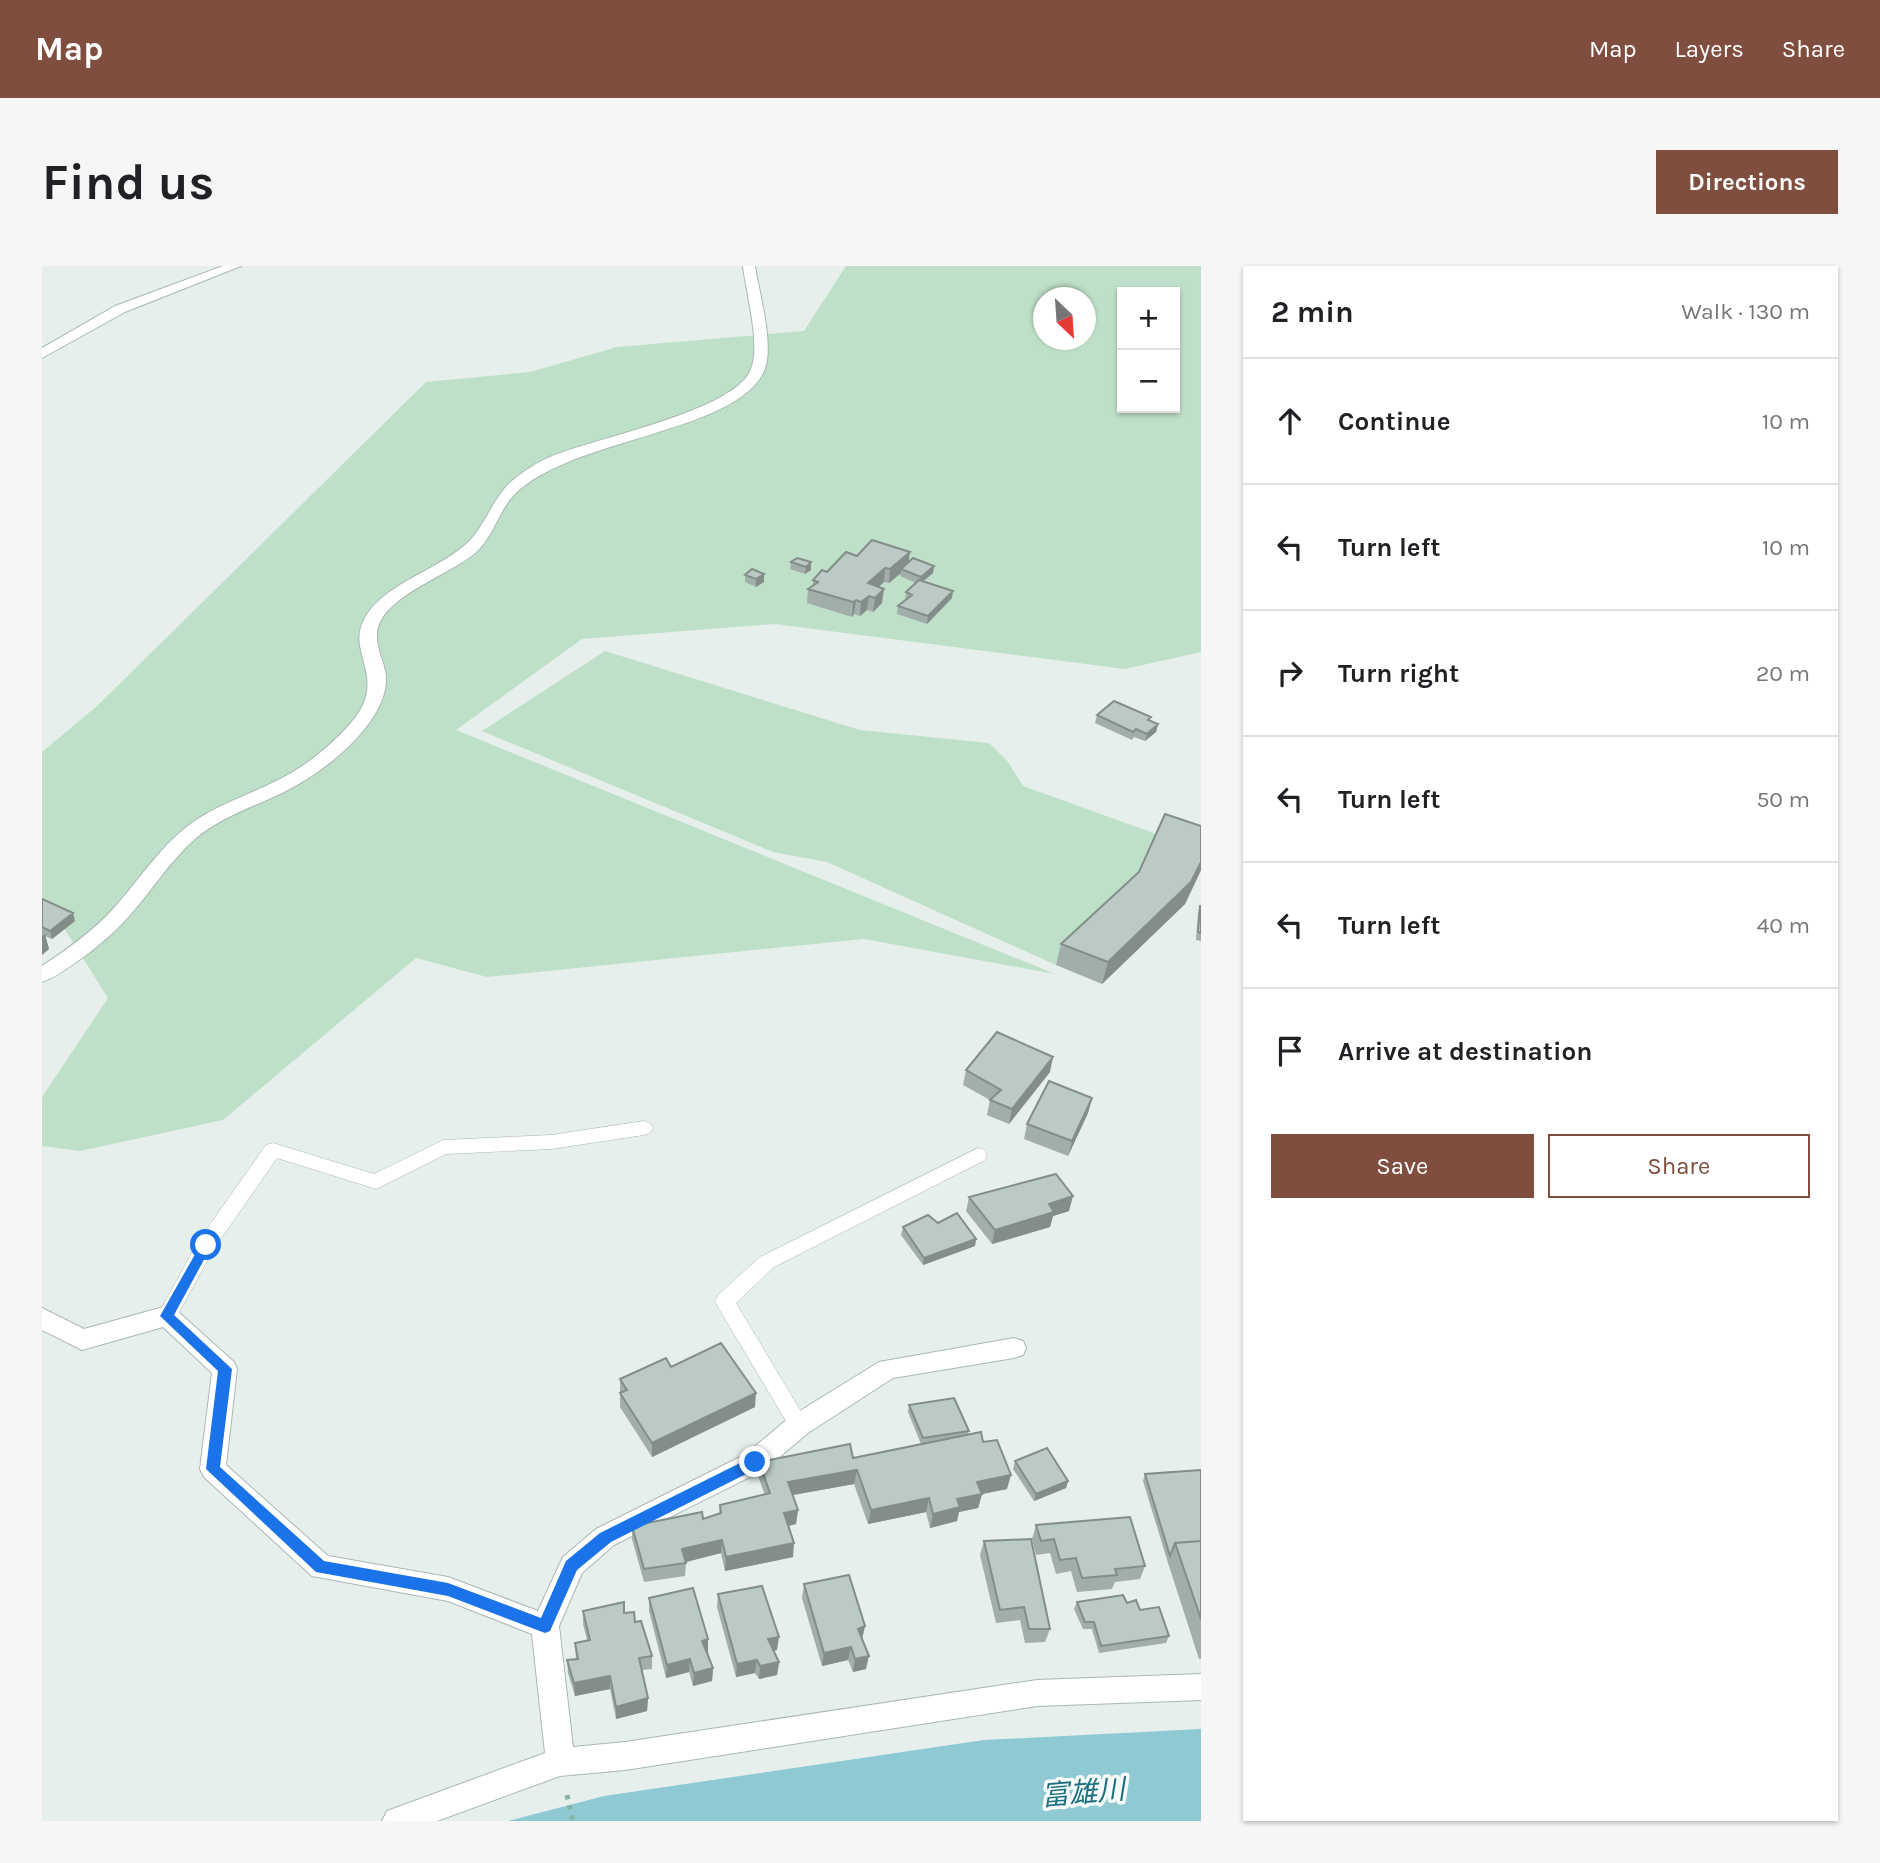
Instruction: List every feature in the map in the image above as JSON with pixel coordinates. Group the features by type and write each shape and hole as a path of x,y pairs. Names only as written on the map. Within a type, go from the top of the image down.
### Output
{"street":[{"path":"42,354 120,309 235,266"},
{"path":"42,975 73,956 121,913 167,856 201,825 293,780 350,734 370,709 378,684 368,641 373,618 393,599 440,570 482,537 492,514 505,495 555,461 688,417 748,386 758,372 761,353 749,266"},
{"path":"42,1318 82,1340 167,1316 225,1369 213,1469 321,1567 448,1589 545,1626"},
{"path":"562,1774 545,1626 572,1565 606,1537 755,1462 799,1425 888,1369 1014,1348"},
{"path":"397,1821 625,1756 1037,1693 1201,1686"}],"lane":[{"path":"167,1316 206,1245 273,1150 376,1182 443,1147 551,1142 644,1128"},
{"path":"799,1425 725,1301 767,1262 978,1155"}],"path":[{"path":"562,1774 573,1821"}],"green space":[{"path":"846,266 1201,266 1201,652 1125,669 775,624 582,639 456,730 1055,974 864,939 487,977 416,958 223,1120 80,1151 42,1146 42,1097 108,998 54,912 42,905 42,752 97,706 426,382 530,372 617,347 804,331"},
{"path":"605,651 860,730 989,743 1008,762 1023,786 1159,835 1134,893 1056,965 827,862 773,852 482,731"}],"water":[{"name":"富雄川","path":"1201,1729 1201,1821 508,1821 604,1796 984,1740"}],"building":[{"path":"872,540 910,552 868,583 884,589 875,598 869,596 861,602 853,602 808,589 818,582 813,580 822,570 827,572 846,552 857,556"},
{"path":"797,558 811,562 806,567 791,562"},
{"path":"913,558 934,566 921,577 901,569"},
{"path":"752,569 764,574 756,579 745,575"},
{"path":"919,580 953,591 928,616 898,606 912,595 906,592"},
{"path":"1114,701 1151,717 1148,720 1158,724 1147,734 1136,729 1133,732 1097,715"},
{"path":"1165,814 1201,826 1201,862 1191,882 1108,962 1061,944 1139,872"},
{"path":"42,899 73,913 50,931 42,927"},
{"path":"1201,906 1201,933 1198,932"},
{"path":"997,1032 1053,1057 1012,1109 990,1100 1001,1090 966,1070"},
{"path":"1049,1081 1092,1098 1072,1141 1027,1124"},
{"path":"1056,1174 1073,1196 1049,1204 1054,1212 995,1230 969,1197"},
{"path":"957,1213 976,1239 924,1258 903,1227 928,1215 938,1223"},
{"path":"721,1343 756,1393 652,1443 620,1393 627,1390 620,1379 666,1358 671,1367"},
{"path":"954,1398 969,1431 923,1438 909,1405"},
{"path":"981,1432 983,1442 997,1440 1011,1475 977,1482 982,1494 957,1499 960,1507 933,1514 929,1498 871,1510 857,1470 788,1482 798,1510 784,1513 794,1543 726,1557 722,1540 682,1549 686,1563 644,1569 632,1526 702,1512 703,1519 721,1513 720,1505 770,1493 759,1462 850,1444 853,1458"},
{"path":"1047,1448 1068,1481 1036,1494 1015,1461"},
{"path":"1201,1470 1201,1541 1175,1543 1170,1556 1145,1474"},
{"path":"1130,1517 1145,1566 1115,1569 1117,1575 1082,1578 1076,1558 1060,1560 1054,1539 1041,1541 1036,1525"},
{"path":"1031,1539 1050,1629 1029,1629 1024,1607 1000,1610 984,1541"},
{"path":"1201,1541 1201,1619 1175,1543"},
{"path":"849,1575 865,1626 858,1629 869,1656 855,1659 851,1647 824,1653 804,1584"},
{"path":"762,1586 779,1637 768,1639 779,1662 760,1666 757,1660 737,1664 718,1594"},
{"path":"693,1588 708,1639 702,1641 713,1668 694,1673 690,1659 667,1665 649,1598"},
{"path":"1123,1595 1127,1603 1136,1600 1140,1610 1159,1607 1169,1636 1101,1646 1094,1622 1085,1622 1077,1602"},
{"path":"624,1602 624,1613 634,1612 635,1622 641,1621 652,1656 639,1658 648,1698 616,1707 610,1676 574,1683 567,1660 578,1659 575,1643 590,1640 583,1611"}],"route":[{"path":"206,1245 167,1316 225,1369 213,1469 321,1567 448,1589 545,1626 572,1565 606,1537 755,1462"}]}
